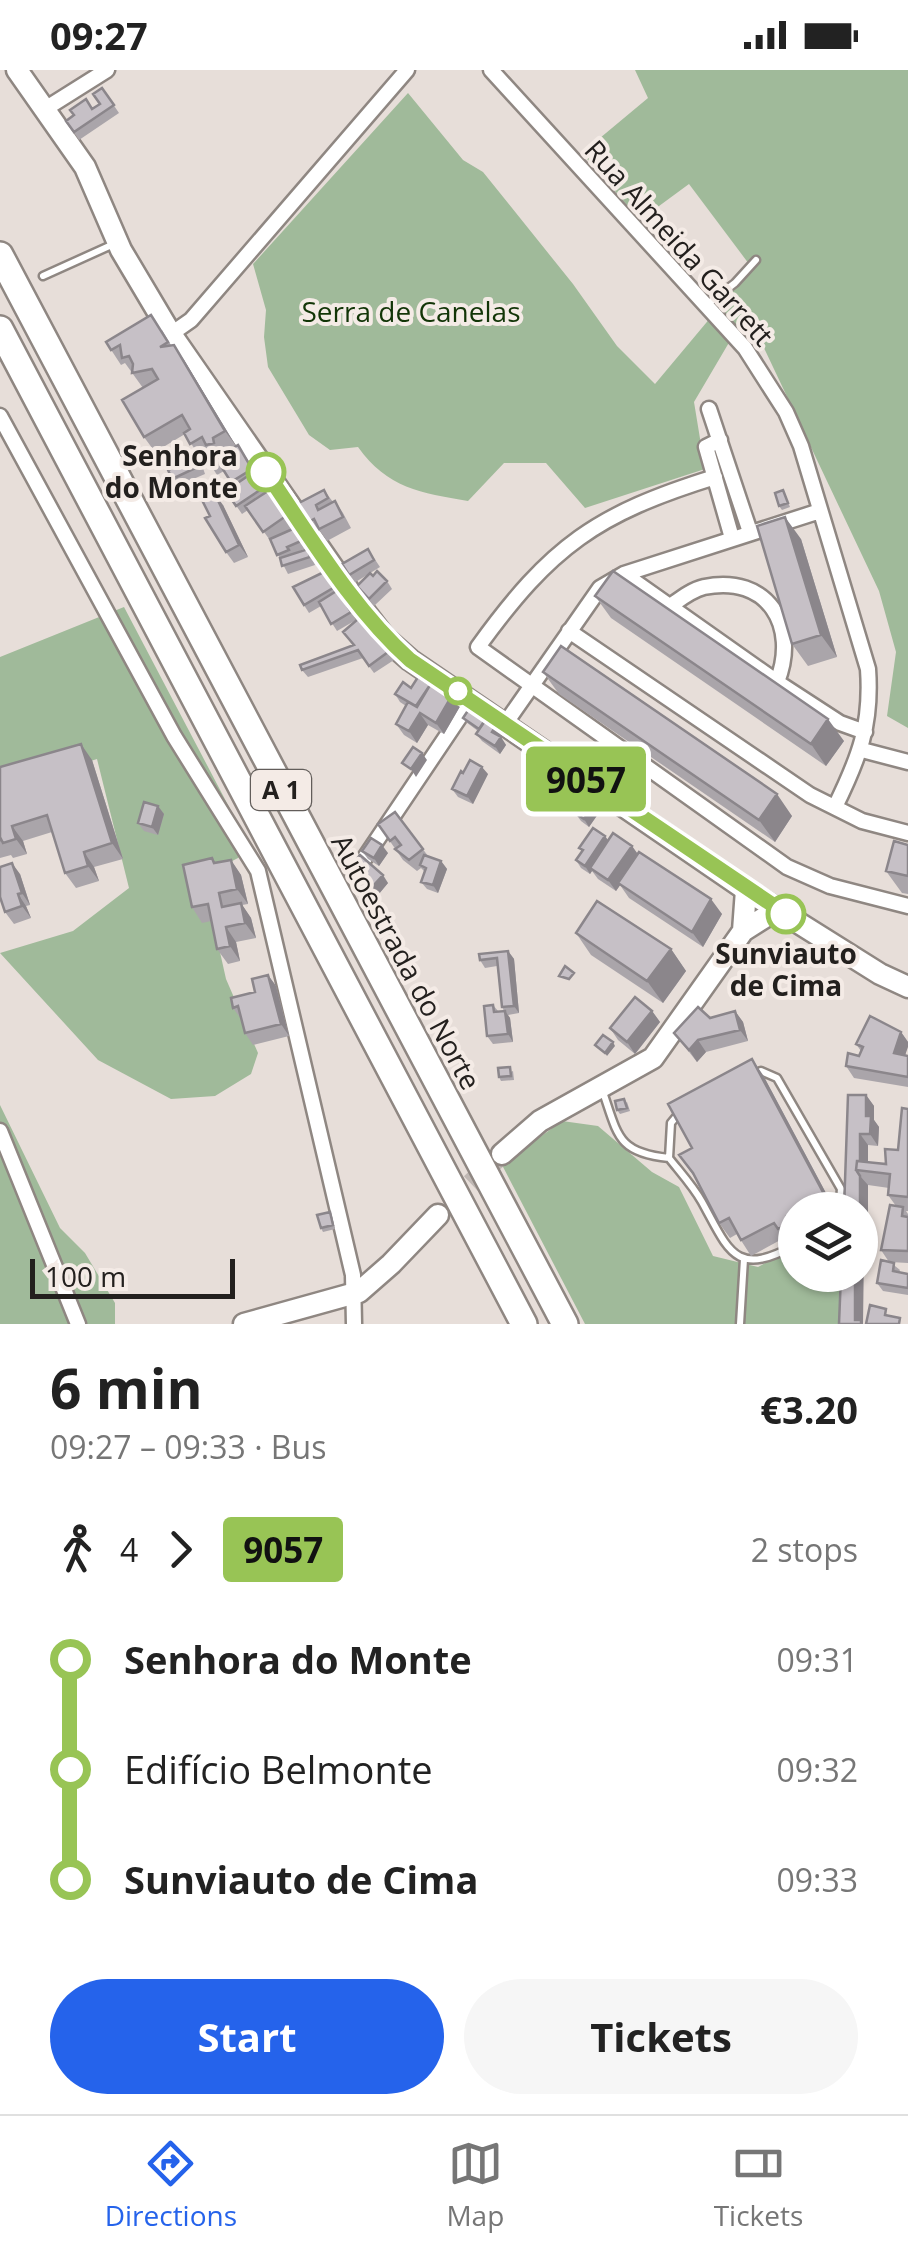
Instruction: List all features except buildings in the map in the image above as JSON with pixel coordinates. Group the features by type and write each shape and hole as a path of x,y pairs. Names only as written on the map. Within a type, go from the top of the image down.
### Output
{"highway":[{"name":"Autoestrada do Norte","path":"0,254 564,1324"},
{"name":"A 1","path":"0,329 524,1324"}],"main road":[{"path":"16,70 85,167 118,242 171,334 385,638 410,660 746,890 908,988"},
{"path":"742,932 746,890"},
{"path":"502,1154 540,1121 653,1058 742,932 778,909"},
{"path":"244,1324 354,1293 391,1264 438,1215"}],"street":[{"path":"45,109 106,70"},
{"path":"171,334 191,320 407,70"},
{"name":"Rua Almeida Garrett","path":"491,70 745,348 786,412 801,446 864,648 870,702 862,750 834,807"},
{"path":"708,409 750,532"},
{"path":"0,416 174,736 258,871 353,1275 354,1324"},
{"path":"720,440 706,447 732,538"},
{"path":"715,477 656,496 604,520 551,558 513,598 478,646 787,867 830,886 908,906"},
{"path":"505,724 600,588 624,574 820,511"},
{"path":"624,574 776,682 840,722 865,732"},
{"path":"669,607 702,588 742,589 764,599 777,612 784,631 785,657 776,682"},
{"path":"569,631 810,795 862,821 908,833"},
{"path":"354,874 471,700"},
{"path":"862,750 908,762"},
{"path":"0,1131 78,1324"}],"lane":[{"path":"42,276 118,242"},
{"path":"705,306 735,283 756,260"},
{"path":"744,1079 761,1070 776,1078 841,1192"},
{"path":"602,1086 618,1136 640,1155 669,1158"},
{"path":"693,1105 676,1114 671,1123 669,1158 700,1197 726,1248 744,1259 769,1260 778,1255"},
{"path":"740,1324 744,1259"}],"green space":[{"name":"Serra de Canelas","path":"635,70 908,70 908,728 887,716 896,652 879,591 747,312 694,402 705,469 585,508 546,463 504,463 468,501 406,486 381,472 358,447 330,450 309,435 268,367 266,310 253,264 408,93 463,160 483,172 617,346 655,384 752,268 689,184 640,220 582,153 648,98"},
{"path":"124,607 249,845 238,858 203,876 226,979 258,1053 251,1074 215,1096 171,1099 98,1060 0,953 73,931 129,888 97,759 0,790 0,657"},
{"path":"0,1105 60,1228 85,1253 115,1303 115,1324 0,1324"},
{"path":"562,1121 598,1126 652,1172 679,1187 713,1256 758,1267 778,1256 778,1292 845,1292 838,1324 585,1324 502,1165"}],"tunnel":[{"path":"449,1204 502,1154"}],"bus line":[{"name":"9057","path":"266,472 352,595 385,638 410,660 786,914"}],"place":[{"name":"Senhora do Monte","path":"266,472"},
{"name":"Sunviauto de Cima","path":"786,914"}]}
